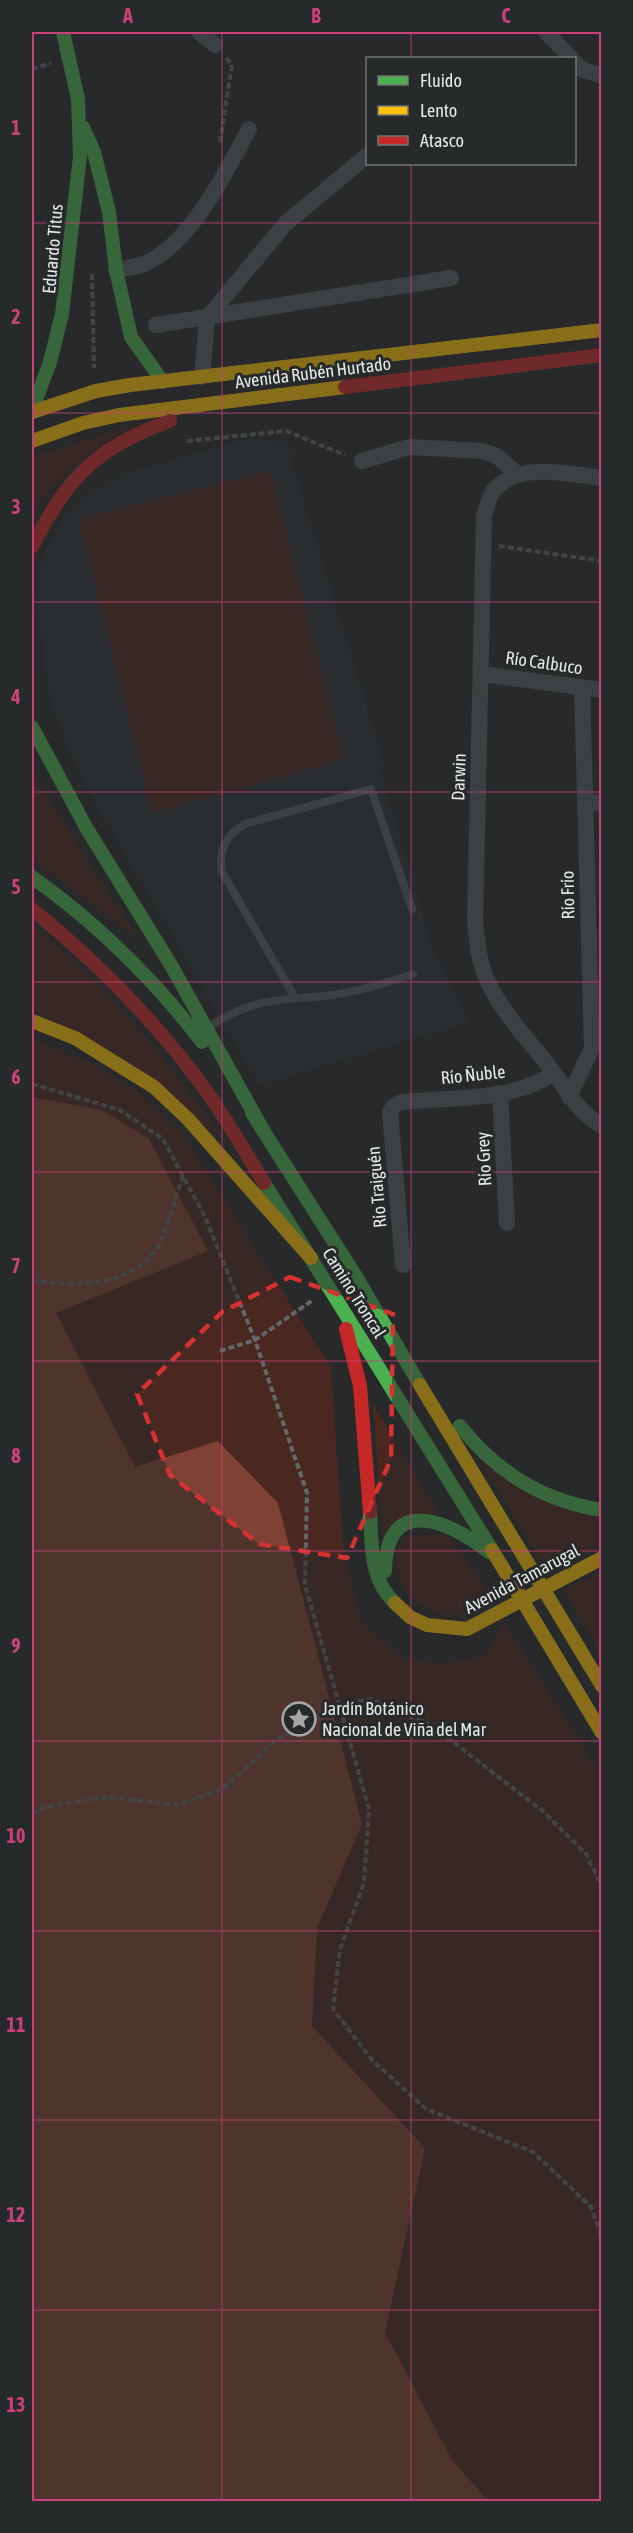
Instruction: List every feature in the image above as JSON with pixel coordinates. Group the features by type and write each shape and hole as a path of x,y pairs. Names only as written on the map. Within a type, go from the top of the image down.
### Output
{"main road":[{"name":"Eduardo Titus","path":"63,32 81,122 92,212 117,270 131,337 163,382"},
{"name":"Eduardo Titus","path":"32,411 44,384 64,313 73,258 92,212 94,152 81,122"},
{"name":"Avenida Rubén Hurtado","path":"32,411 96,391 602,330"},
{"name":"Avenida Rubén Hurtado","path":"32,441 83,423 119,415 602,355"},
{"path":"32,547 57,502 73,482 112,447 135,433 230,401"},
{"path":"32,727 87,829 207,1029 263,1130"},
{"name":"Camino Troncal","path":"32,877 101,931 143,971 187,1021 263,1130 372,1303 522,1557 602,1686"},
{"name":"Camino Troncal","path":"32,909 74,944 129,996 187,1063 237,1136 602,1732"},
{"path":"32,1021 75,1038 114,1060 154,1087 188,1119 311,1258"},
{"name":"Avenida Tamarugal","path":"340,1303 360,1386 374,1569 383,1592 407,1617 447,1630 467,1629 602,1558"},
{"path":"372,1303 476,1448 521,1484 554,1499 602,1510"},
{"path":"395,1603 386,1578 386,1549 396,1530 408,1523 435,1520 470,1537 502,1566"}],"street":[{"path":"199,32 214,45"},
{"path":"546,32 570,57"},
{"path":"576,63 602,76"},
{"path":"117,270 144,264 170,246 211,199 249,129"},
{"path":"202,377 207,318 286,223 366,157"},
{"path":"156,326 451,278"},
{"path":"362,461 410,447 482,451 497,456 517,474 545,472 602,478"},
{"name":"Darwin","path":"517,474 493,490 484,516 476,866 478,955 485,976 511,1017 554,1072 569,1097 584,1114 602,1126"},
{"name":"Río Calbuco","path":"482,674 602,690"},
{"name":"Río Frío","path":"569,1097 592,1048 593,802 582,688"},
{"name":"Río Ñuble","path":"394,1106 402,1102 500,1093 538,1083 554,1072"},
{"name":"Río Grey","path":"500,1093 507,1223"},
{"name":"Río Traiguén","path":"394,1106 390,1112 403,1265"}],"lane":[{"path":"294,996 222,872 220,863 224,844 237,829 246,824 371,789 411,909"},
{"path":"207,1029 238,1010 255,1004 294,996 350,992 414,974"}],"path":[{"path":"214,45 232,64 220,143"},
{"path":"186,441 286,431 362,461"},
{"path":"483,544 602,561"},
{"path":"32,1084 120,1110 163,1139 205,1216 255,1340 307,1493 305,1584 369,1809 364,1883 340,1949 333,2009 372,2060 426,2109 533,2152 591,2207 602,2238"},
{"path":"32,1280 67,1286 126,1275 156,1250 183,1175"},
{"path":"220,1351 255,1340 330,1287"},
{"path":"32,1814 44,1807 107,1797 178,1805 223,1789 276,1740 340,1705 370,1699 431,1725 544,1812 586,1854 602,1886"}],"highlighted area":[{"path":"290,1277 393,1314 391,1459 347,1558 259,1544 170,1475 137,1394 222,1312"}],"shaded area":[{"path":"133,425 77,463 53,487 32,514 32,457"},
{"path":"251,438 286,443 384,762 377,762 432,946 471,1022 259,1085 79,774 55,714 47,680 38,609 40,571 45,552 64,519 92,491 128,472"},
{"path":"271,471 344,759 152,813 78,519"},
{"path":"32,769 35,778 137,937 32,859"},
{"path":"32,925 86,973 135,1025 224,1139 32,1007"},
{"name":"Jardín Botánico Nacional de Viña del Mar","path":"32,1039 93,1064 134,1089 182,1133 331,1367 343,1545 362,1622 402,1658 441,1663 484,1657 505,1622 601,1775 601,2501 32,2501"},
{"path":"32,1097 102,1110 149,1139 208,1251 56,1313 135,1467 218,1441 278,1503 362,1824 317,1928 312,2026 425,2148 385,2333 452,2460 488,2501 32,2501"},
{"path":"373,1403 438,1512 382,1535"},
{"path":"478,1458 601,1518 601,1545 548,1572"},
{"path":"448,1535 494,1599 466,1615 441,1614 418,1604 400,1583 395,1551 405,1537"},
{"path":"601,1573 601,1651 563,1590"}],"traffic: fast":[{"path":"32,410 50,362 62,314 80,156 78,99 63,32"},
{"path":"83,127 94,152 109,212 116,270 131,337 163,382"},
{"path":"32,727 87,829 171,965 263,1130"},
{"path":"32,877 80,914 123,953 164,996 202,1042"},
{"path":"252,1113 357,1278 420,1385"},
{"path":"264,1183 492,1550"},
{"path":"460,1426 490,1458 523,1482 560,1500 602,1510"},
{"path":"370,1512 373,1561 376,1572 380,1583 395,1603"},
{"path":"385,1571 388,1547 396,1531 408,1523 423,1521 439,1524 456,1531 489,1552"}],"traffic: slow":[{"path":"32,412 96,391 130,385 602,330"},
{"path":"32,441 83,423 119,415 345,387"},
{"path":"32,1021 75,1038 154,1087 188,1119 311,1258"},
{"path":"420,1385 602,1686"},
{"path":"492,1550 602,1733"},
{"path":"395,1603 410,1617 427,1625 467,1629 602,1558"}],"traffic: jam":[{"path":"345,387 602,355"},
{"path":"32,547 58,502 86,468 122,442 170,421"},
{"path":"32,909 105,974 150,1021 192,1071 218,1108 264,1183"},
{"path":"346,1329 360,1386 370,1512"}],"place":[{"name":"Jardín Botánico Nacional de Viña del Mar","path":"299,1719"}]}
